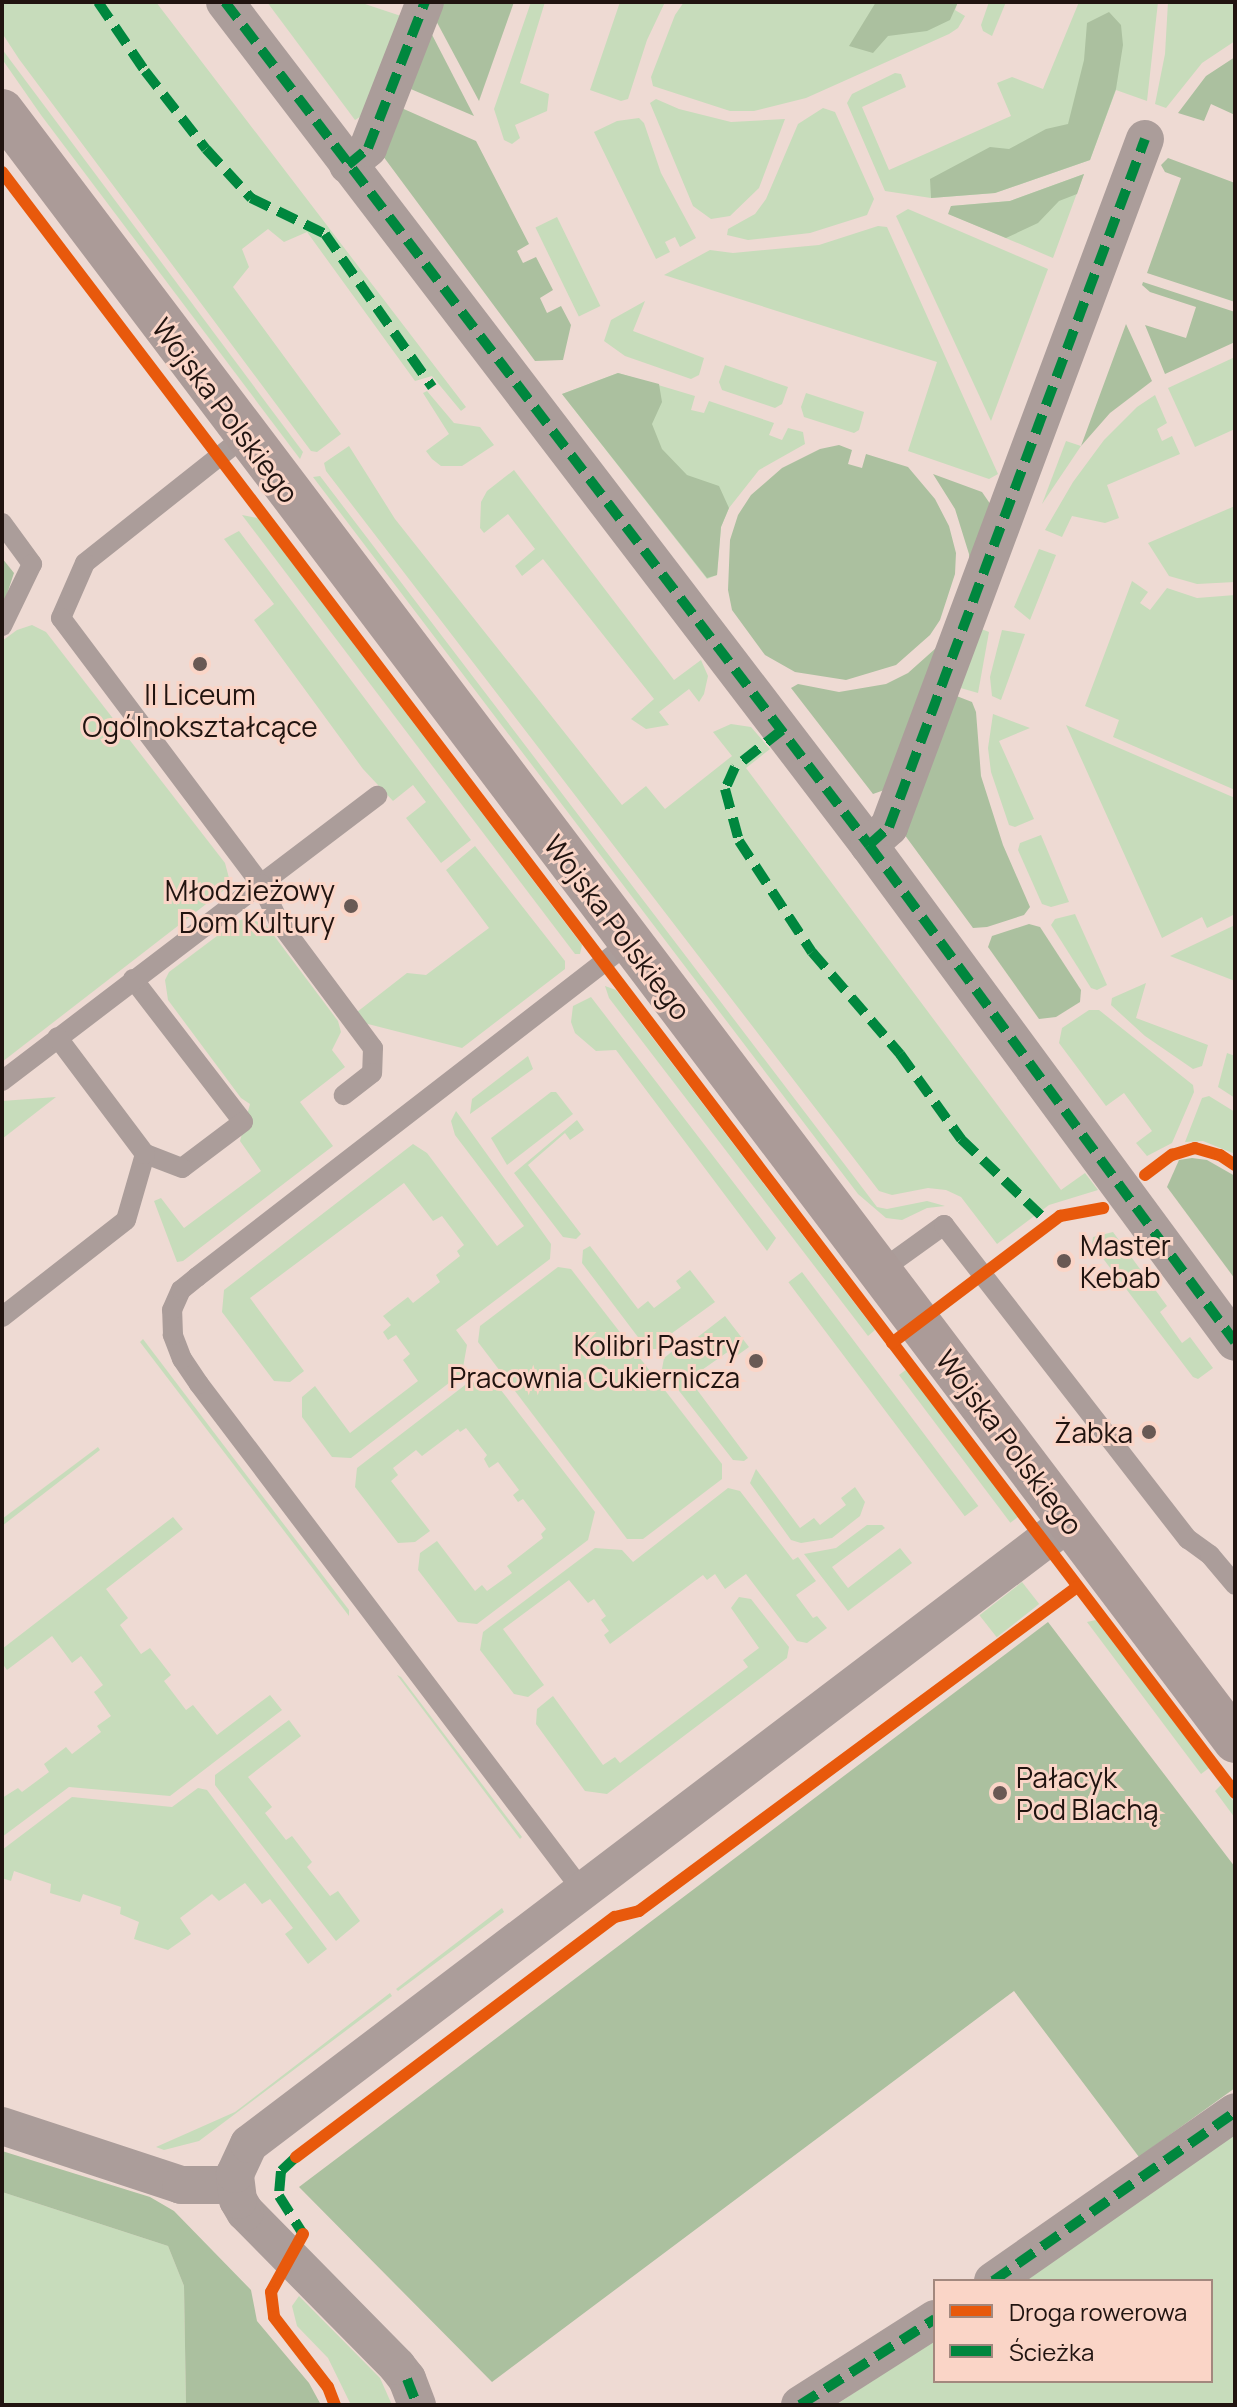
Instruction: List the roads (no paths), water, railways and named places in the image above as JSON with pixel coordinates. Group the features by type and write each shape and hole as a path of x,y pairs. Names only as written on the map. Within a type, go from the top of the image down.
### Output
{"main road":[{"name":"Wojska Polskiego","path":"2,111 1235,1741"}],"street":[{"path":"225,2 869,845 1235,1342"},
{"path":"348,165 368,148 425,2"},
{"path":"869,845 889,827 1145,139"},
{"path":"417,2405 407,2379 397,2366 252,2223 238,2200 235,2185 242,2153 271,2125 1070,1521"},
{"path":"996,2279 1235,2112"},
{"path":"2,2126 181,2185 235,2185"},
{"path":"800,2405 933,2320"}],"lane":[{"path":"245,436 85,563 61,618 261,884 279,922 373,1048 372,1073 344,1095"},
{"path":"2,523 32,564 2,626"},
{"path":"2,1081 377,796"},
{"path":"582,1890 199,1384 182,1359 173,1335 172,1310 181,1290 197,1277 630,942"},
{"path":"57,1037 145,1154 182,1168 243,1122 133,979"},
{"path":"2,1317 126,1220 145,1154"},
{"path":"880,1271 944,1225 1188,1539 1210,1555 1235,1585"}],"place":[{"name":"II Liceum Ogólnokształcące","path":"200,664"},
{"name":"Młodzieżowy Dom Kultury","path":"351,906"},
{"name":"Master Kebab","path":"1064,1261"},
{"name":"Kolibri Pastry Pracownia Cukiernicza","path":"756,1361"},
{"name":"Żabka","path":"1149,1432"},
{"name":"Pałacyk Pod Blachą","path":"1000,1793"}]}
